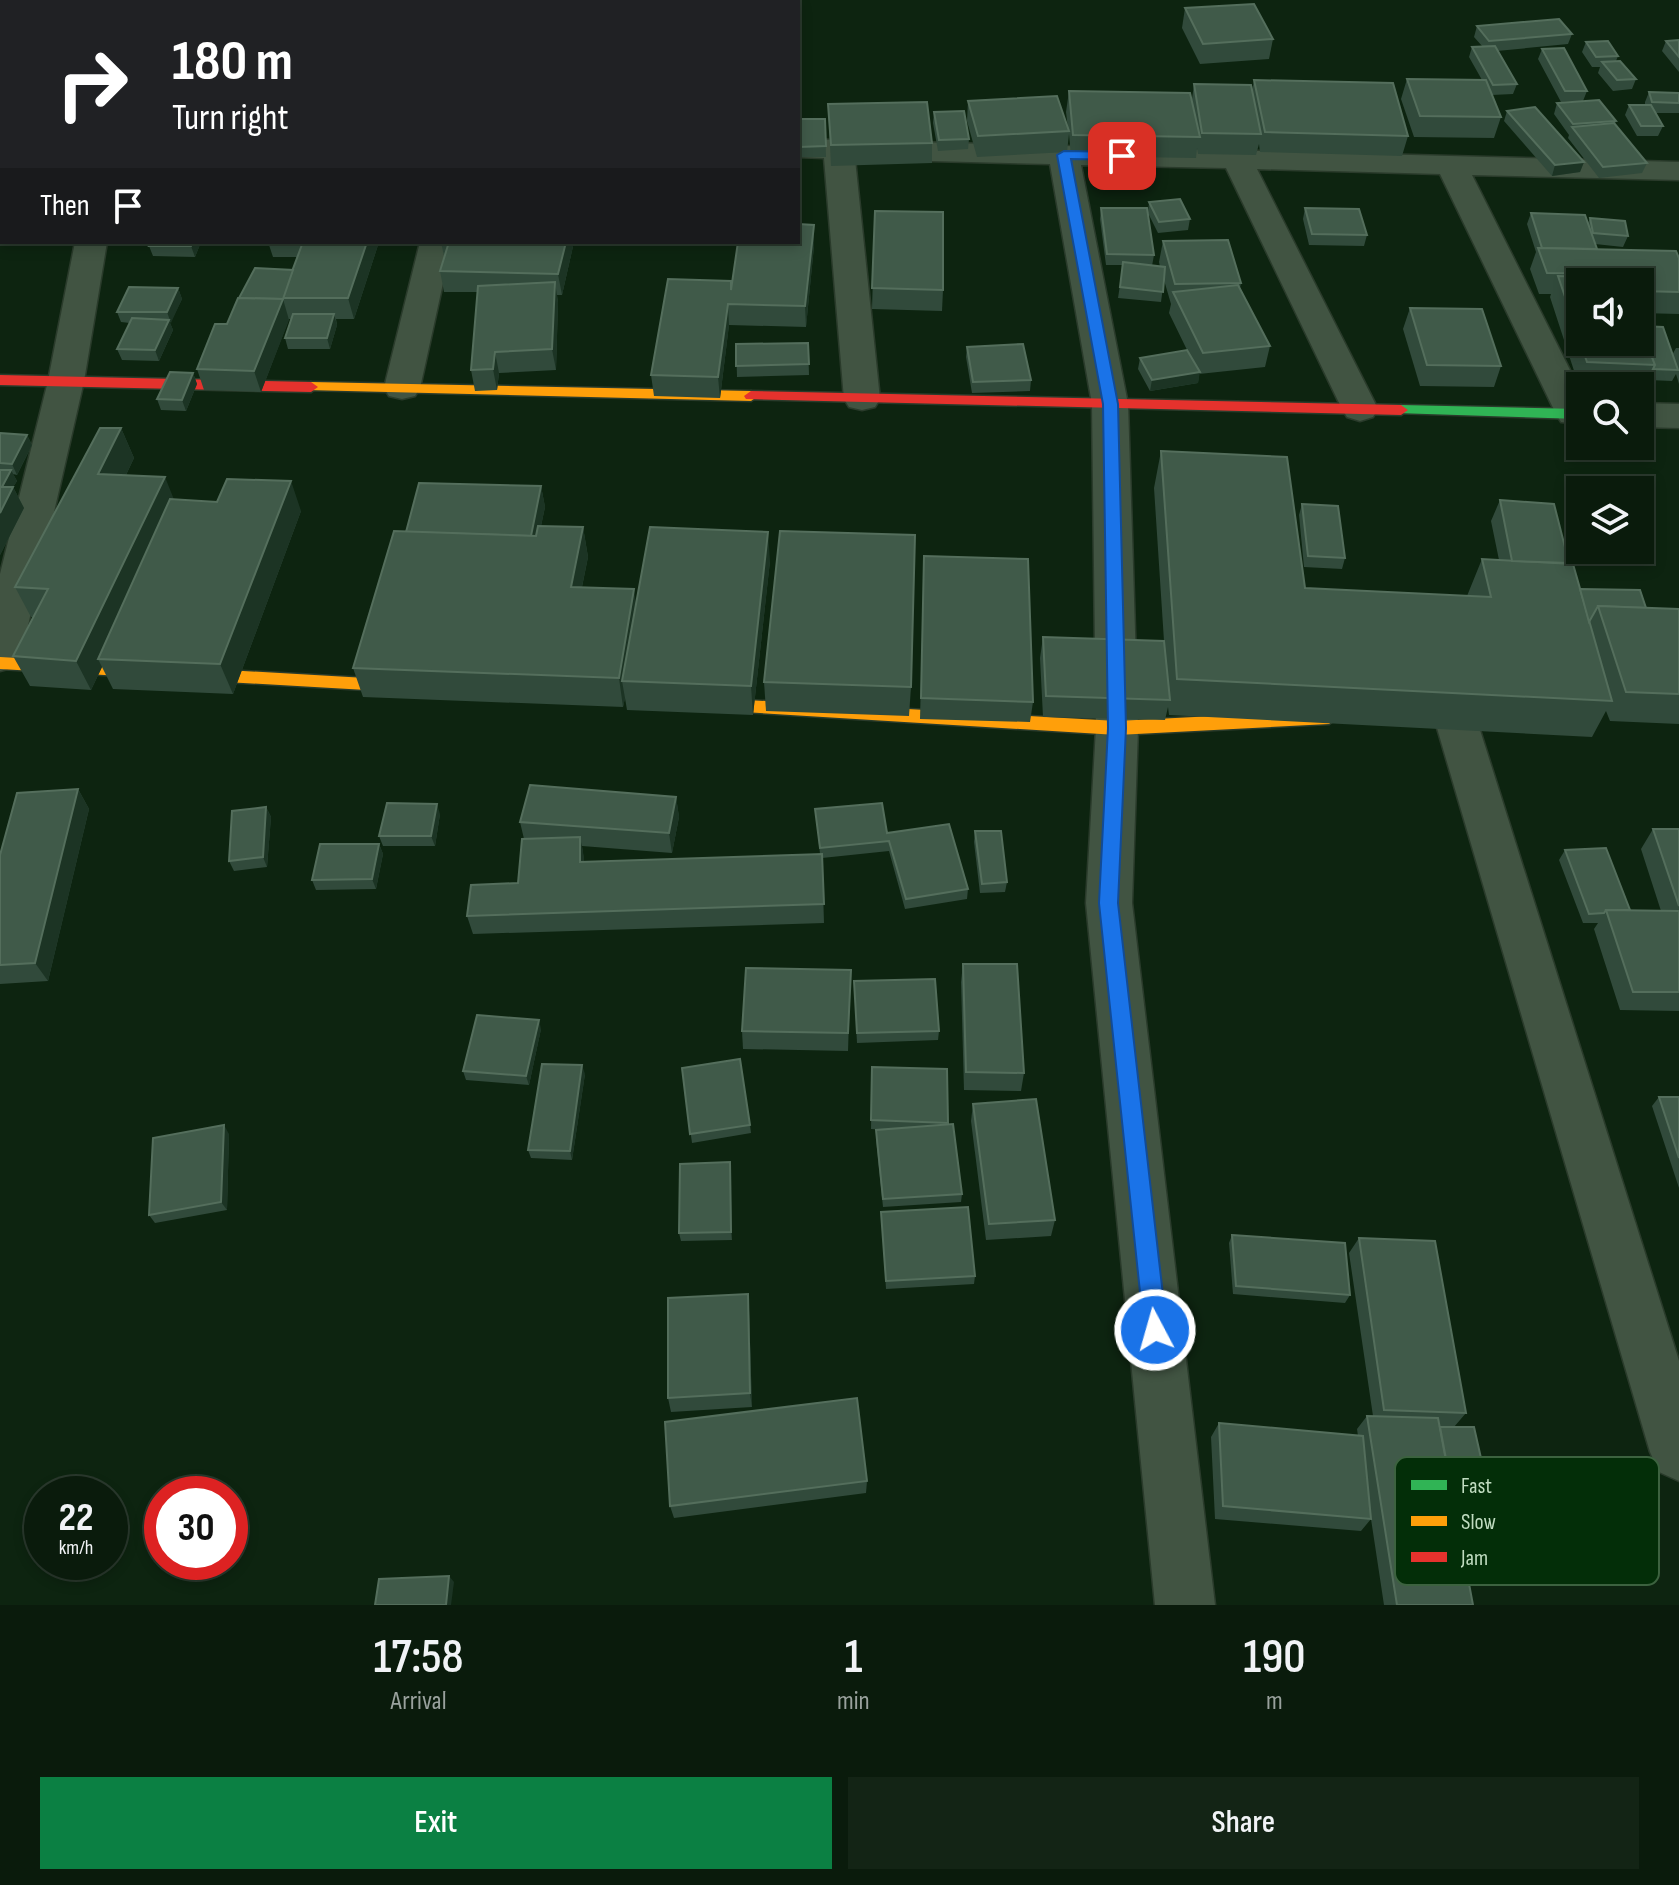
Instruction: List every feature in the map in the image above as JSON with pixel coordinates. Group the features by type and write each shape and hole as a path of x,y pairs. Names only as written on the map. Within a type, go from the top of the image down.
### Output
{"street":[{"path":"800,148 1679,171"},
{"path":"839,149 862,399"},
{"path":"1064,155 1110,404 1117,728 1109,903 1185,1605"},
{"path":"1237,160 1360,409"},
{"path":"1451,165 1566,392"},
{"path":"0,656 66,381 91,244"},
{"path":"402,388 436,244"},
{"path":"0,380 1566,414"},
{"path":"1654,415 1679,416"},
{"path":"0,663 431,688"},
{"path":"670,702 1117,728 1346,716"},
{"path":"1452,711 1679,1452"}],"building":[{"path":"1254,4 1273,39 1203,44 1185,8"},
{"path":"1559,19 1572,34 1489,41 1477,26"},
{"path":"1679,40 1679,57 1666,41"},
{"path":"1608,41 1618,56 1596,57 1586,42"},
{"path":"1495,46 1517,84 1493,85 1472,47"},
{"path":"1564,48 1587,91 1565,91 1542,49"},
{"path":"1620,61 1636,79 1617,80 1602,62"},
{"path":"1407,79 1486,80 1501,117 1420,116"},
{"path":"1254,80 1393,83 1408,136 1265,132"},
{"path":"1194,84 1251,85 1261,134 1202,133"},
{"path":"1069,91 1190,93 1200,137 1073,135"},
{"path":"1649,92 1679,93 1679,103 1652,102"},
{"path":"1057,96 1069,131 978,136 968,101"},
{"path":"1599,100 1616,121 1573,124 1557,103"},
{"path":"927,102 932,143 831,145 828,104"},
{"path":"1629,105 1651,105 1663,126 1641,126"},
{"path":"1535,107 1584,162 1555,165 1507,111"},
{"path":"964,111 969,139 939,140 934,112"},
{"path":"800,119 825,119 826,146 800,147"},
{"path":"1614,123 1647,163 1603,167 1572,127"},
{"path":"1180,199 1190,219 1159,222 1149,202"},
{"path":"1101,208 1147,208 1154,255 1107,254"},
{"path":"1305,208 1359,209 1367,235 1312,234"},
{"path":"875,211 943,212 943,290 872,288"},
{"path":"1531,213 1585,215 1597,249 1542,248"},
{"path":"1590,218 1625,221 1628,236 1593,233"},
{"path":"800,224 814,225 805,306 728,304 718,377 651,375 668,279 731,281 731,290 738,244 800,244"},
{"path":"1228,240 1241,283 1175,284 1163,241"},
{"path":"150,244 192,244 191,246"},
{"path":"302,244 366,244 348,298 282,298"},
{"path":"448,244 566,244 558,274 440,271"},
{"path":"1538,248 1676,251 1679,258 1679,292 1654,291 1654,268 1566,268 1566,273 1547,273"},
{"path":"1123,262 1165,267 1163,292 1120,287"},
{"path":"255,268 293,270 283,299 239,298"},
{"path":"1558,276 1566,276 1566,300"},
{"path":"555,282 552,349 495,352 493,369 471,370 478,286"},
{"path":"1238,285 1270,346 1203,353 1173,292"},
{"path":"129,287 178,288 167,312 117,312"},
{"path":"238,298 283,299 254,371 197,369 215,324 227,324"},
{"path":"1410,308 1482,309 1501,366 1427,365"},
{"path":"293,314 334,314 327,338 285,338"},
{"path":"132,318 169,320 155,350 117,349"},
{"path":"1654,327 1663,327 1678,370 1653,369 1655,365 1652,356 1654,356"},
{"path":"808,343 809,364 736,366 736,344"},
{"path":"1023,344 1031,380 973,382 967,347"},
{"path":"1187,350 1200,372 1152,380 1140,358"},
{"path":"1585,356 1652,356 1655,365 1587,362"},
{"path":"170,372 193,373 182,400 157,399"},
{"path":"100,428 121,428 98,474 165,477 76,661 13,656 48,589 15,587"},
{"path":"0,433 27,435 12,464 0,463"},
{"path":"1161,451 1287,457 1305,588 1491,597 1482,559 1573,564 1612,701 1177,679"},
{"path":"0,470 11,470 2,487 0,487"},
{"path":"227,479 291,481 220,664 98,659 170,499 217,502"},
{"path":"419,483 541,486 531,536 406,532"},
{"path":"0,487 13,487 0,513"},
{"path":"1500,500 1554,504 1566,563 1512,561"},
{"path":"1302,504 1338,506 1345,558 1308,556"},
{"path":"538,526 583,527 571,587 634,589 619,678 353,668 394,531 536,536"},
{"path":"650,527 768,532 751,686 622,681"},
{"path":"780,531 915,535 911,687 764,682"},
{"path":"924,556 1028,559 1033,702 921,698"},
{"path":"1580,589 1640,590 1646,608 1598,606 1589,622"},
{"path":"1598,606 1679,609 1679,694 1626,692"},
{"path":"1043,637 1164,641 1170,700 1046,696"},
{"path":"530,785 676,797 669,833 520,822"},
{"path":"78,789 35,963 0,965 0,855 17,793"},
{"path":"387,803 437,804 431,836 379,836"},
{"path":"882,803 887,833 949,824 968,889 906,899 889,841 820,848 815,809"},
{"path":"266,807 263,857 229,861 232,811"},
{"path":"1653,829 1679,829 1679,906"},
{"path":"975,831 1001,831 1007,882 982,884"},
{"path":"580,837 580,862 822,854 824,904 467,916 471,885 518,883 522,839"},
{"path":"320,844 379,844 372,879 312,880"},
{"path":"1606,848 1630,910 1589,914 1565,850"},
{"path":"1606,910 1679,911 1679,992 1633,992"},
{"path":"963,964 1017,964 1024,1073 966,1072"},
{"path":"746,968 851,970 848,1033 742,1031"},
{"path":"935,979 939,1031 857,1033 854,981"},
{"path":"477,1015 539,1020 526,1076 463,1071"},
{"path":"740,1059 750,1125 690,1134 682,1068"},
{"path":"542,1064 582,1065 570,1151 528,1150"},
{"path":"872,1067 947,1069 948,1123 871,1120"},
{"path":"1659,1097 1679,1097 1679,1158"},
{"path":"1036,1099 1055,1220 989,1224 973,1104"},
{"path":"953,1124 962,1194 883,1199 876,1130"},
{"path":"224,1125 221,1202 149,1215 153,1138"},
{"path":"730,1162 731,1232 679,1233 680,1164"},
{"path":"968,1207 975,1276 886,1281 881,1212"},
{"path":"1232,1235 1345,1243 1350,1295 1236,1286"},
{"path":"1359,1238 1435,1241 1466,1413 1384,1410"},
{"path":"748,1294 750,1393 668,1398 668,1298"},
{"path":"857,1398 867,1481 670,1506 665,1422"},
{"path":"1367,1416 1438,1418 1445,1457 1395,1457 1395,1585 1469,1585 1473,1605 1397,1605"},
{"path":"1219,1423 1363,1436 1371,1519 1223,1506"},
{"path":"1440,1427 1474,1427 1481,1457 1446,1457"},
{"path":"449,1576 446,1605 375,1605 379,1579"}],"traffic: fast":[{"path":"1401,410 1566,414"}],"traffic: slow":[{"path":"311,387 751,396"},
{"path":"0,663 418,687"},
{"path":"695,703 1117,728 1329,717"}],"traffic: jam":[{"path":"0,380 311,387"},
{"path":"751,396 1401,410"}],"route":[{"path":"1122,156 1064,155 1110,404 1117,728 1109,903 1155,1330"}]}
